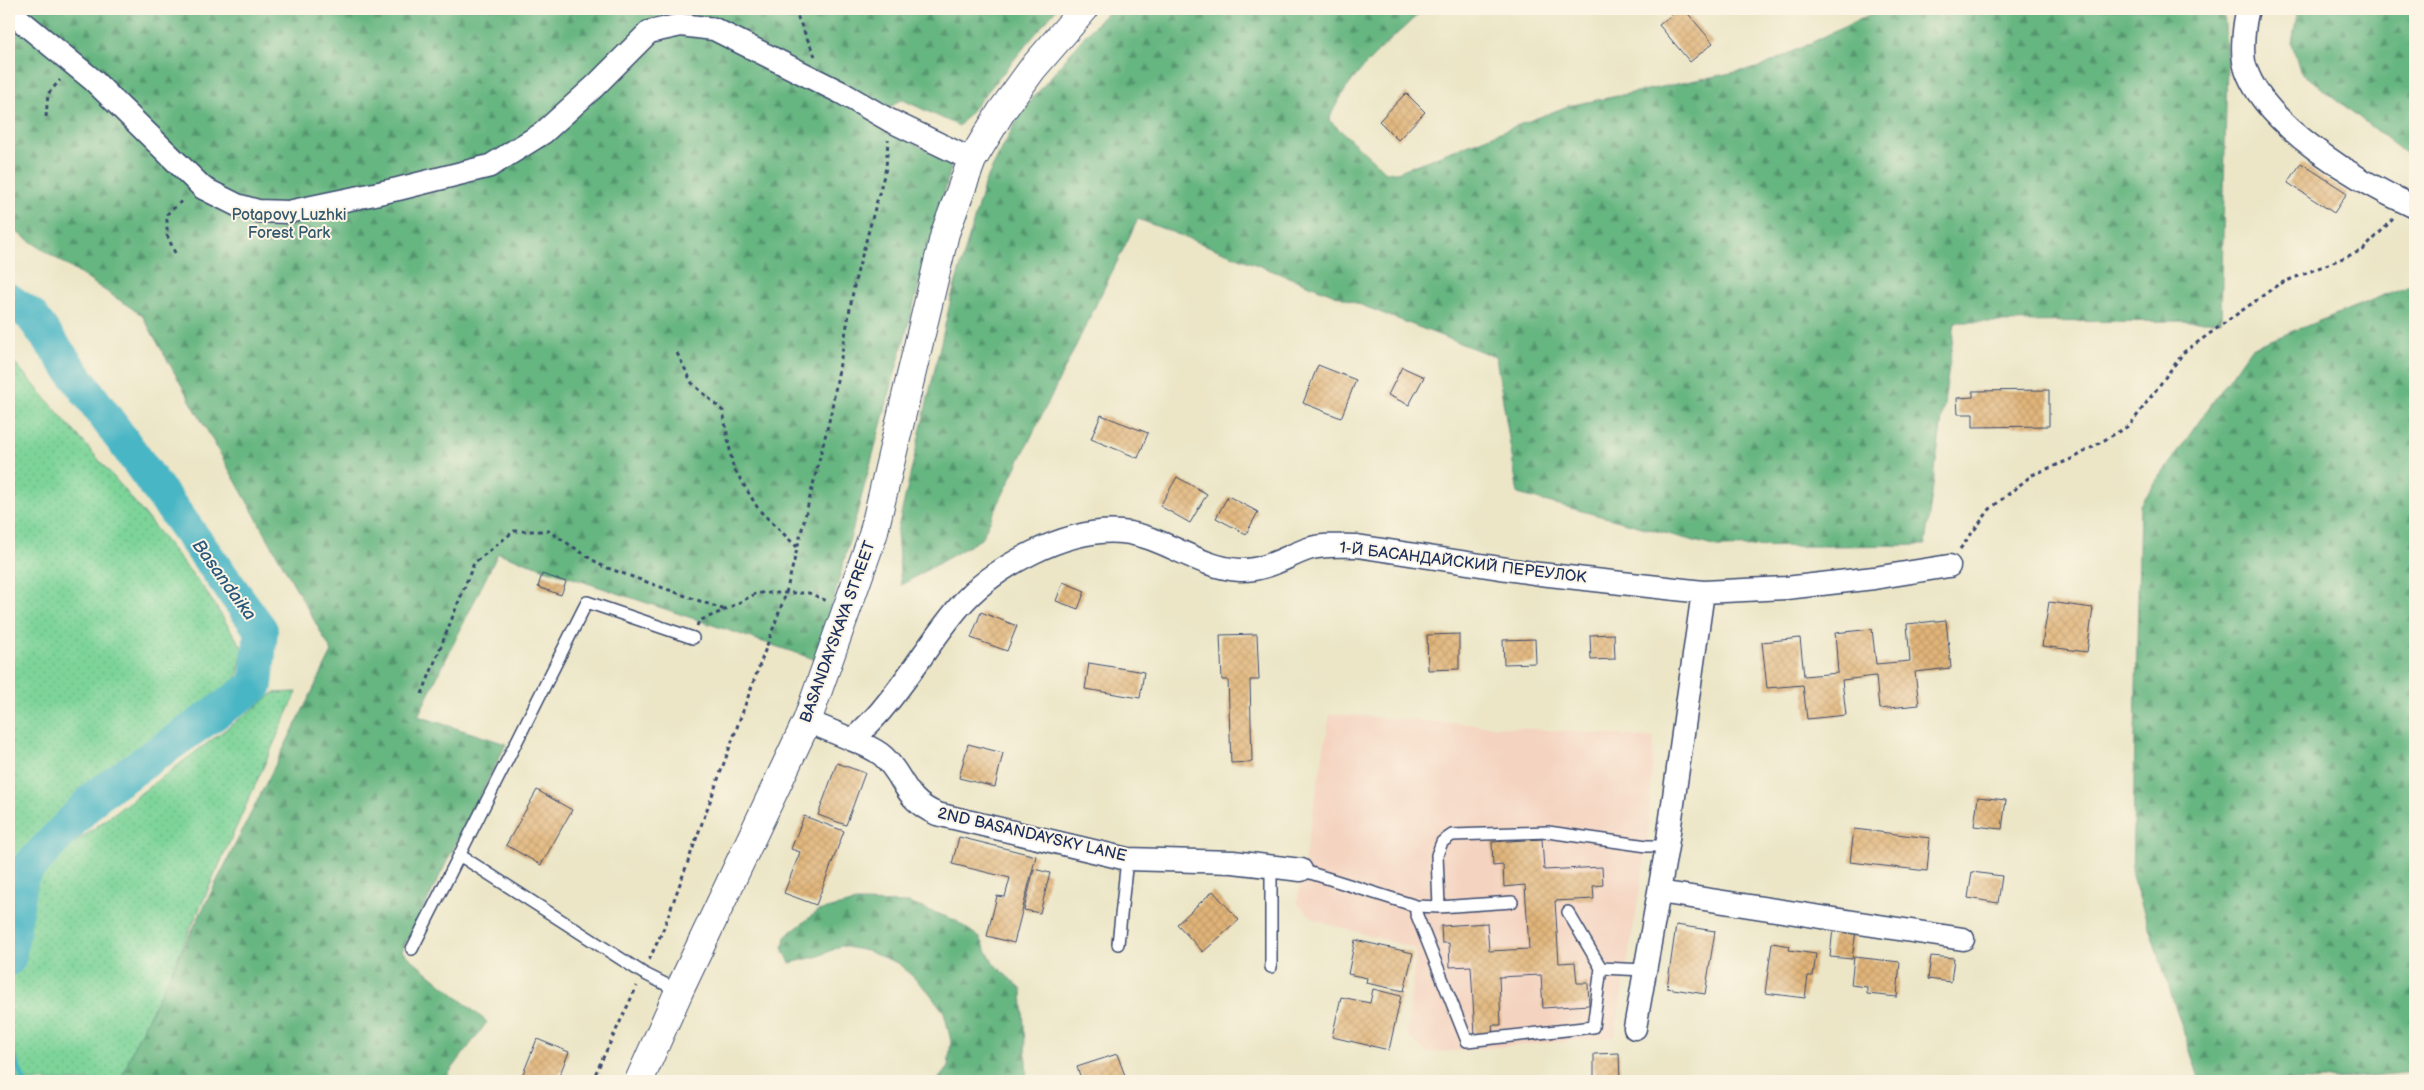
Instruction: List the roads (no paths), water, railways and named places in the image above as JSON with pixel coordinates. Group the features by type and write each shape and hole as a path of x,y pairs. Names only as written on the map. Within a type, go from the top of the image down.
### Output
{"street":[{"name":"BASANDAYSKAYA STREET","path":"639,1081 678,991 806,721 873,535 946,233 972,160 1001,112 1033,68 1084,9"},
{"path":"2248,9 2244,22 2245,65 2262,98 2301,139 2356,178 2415,207"},
{"path":"9,11 76,66 202,188 237,205 258,211 288,212 398,189 490,166 543,133 595,86 649,32 681,25 714,29 830,87 888,120 972,160"},
{"name":"1-Й БАСАНДАЙСКИЙ ПЕРЕУЛОК","path":"853,740 884,708 960,606 989,581 1028,554 1073,536 1100,531 1143,536 1220,568 1242,570 1263,568 1310,549 1330,546 1357,546 1540,574 1703,592 1786,588 1874,578 1949,566"},
{"path":"1635,1028 1667,846 1703,592"},
{"path":"806,721 853,740"},
{"name":"2ND BASANDAYSKY LANE","path":"853,740 874,749 883,756 922,808 937,814 1127,858 1271,865 1301,870"},
{"path":"1659,892 1963,939"}],"lane":[{"path":"412,950 461,856 587,602 693,638"},
{"path":"1439,907 1437,855 1442,842 1452,835 1548,832 1646,846 1667,846"},
{"path":"461,856 643,973 678,991"},
{"path":"1118,944 1127,858"},
{"path":"1271,865 1271,967"},
{"path":"1301,870 1416,906 1439,907 1512,902"},
{"path":"1416,906 1416,914 1468,1041 1593,1027 1601,968 1568,912"},
{"path":"1601,968 1645,970"}],"waterway":[{"name":"Basandaika","path":"9,300 31,315 261,630 256,685 97,795 22,874 9,959"},
{"path":"9,1045 24,1081"}],"park label":[{"name":"Potapovy Luzhki Forest Park","path":"289,224"}]}
